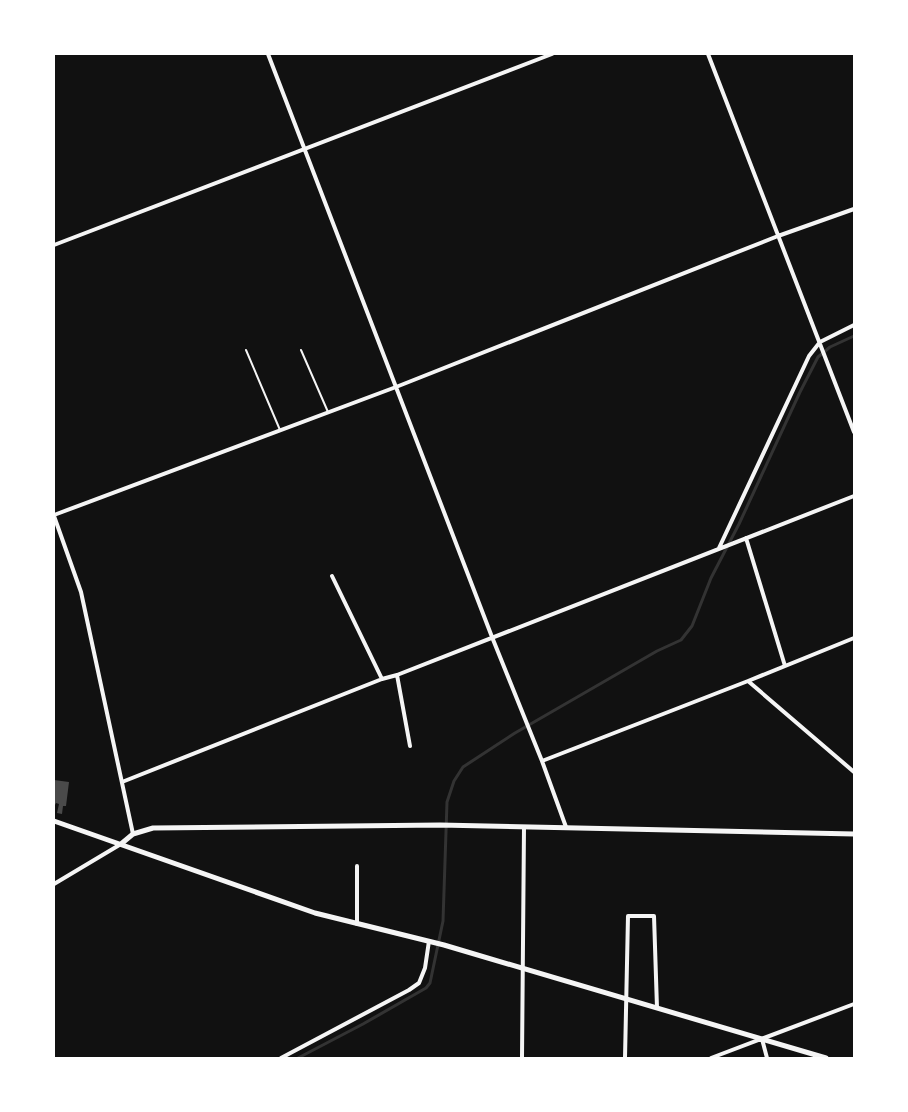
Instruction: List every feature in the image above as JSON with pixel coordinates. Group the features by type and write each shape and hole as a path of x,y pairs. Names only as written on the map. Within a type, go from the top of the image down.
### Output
{"street":[{"path":"268,54 492,637 531,732 566,827"},
{"path":"54,245 552,54"},
{"path":"708,54 854,432"},
{"path":"133,834 81,592 54,516 396,387 778,236 854,209"},
{"path":"721,547 809,356 820,344 854,325"},
{"path":"122,782 854,496"},
{"path":"746,538 785,666"},
{"path":"332,576 382,679"},
{"path":"542,761 854,638"},
{"path":"397,674 410,746"},
{"path":"748,681 854,772"},
{"path":"54,822 315,913 444,945 826,1058"},
{"path":"54,884 121,844 133,834 153,828 451,825 854,834"},
{"path":"522,1058 524,827"},
{"path":"357,866 358,924"},
{"path":"625,1058 628,916 654,916 657,1008"},
{"path":"281,1058 419,983 425,968 431,942"},
{"path":"710,1058 854,1004"},
{"path":"762,1039 767,1058"}],"lane":[{"path":"246,350 280,430"},
{"path":"300,350 328,412"}],"building":[{"path":"54,780 69,782 66,806 63,806 62,814 57,813 59,804 56,803 54,805"}],"waterway":[{"path":"298,1058 363,1024 426,988 430,983 443,921 447,802 454,781 463,767 515,733 657,651 681,640 692,626 711,578 739,524 818,357 830,347 854,336"}]}
